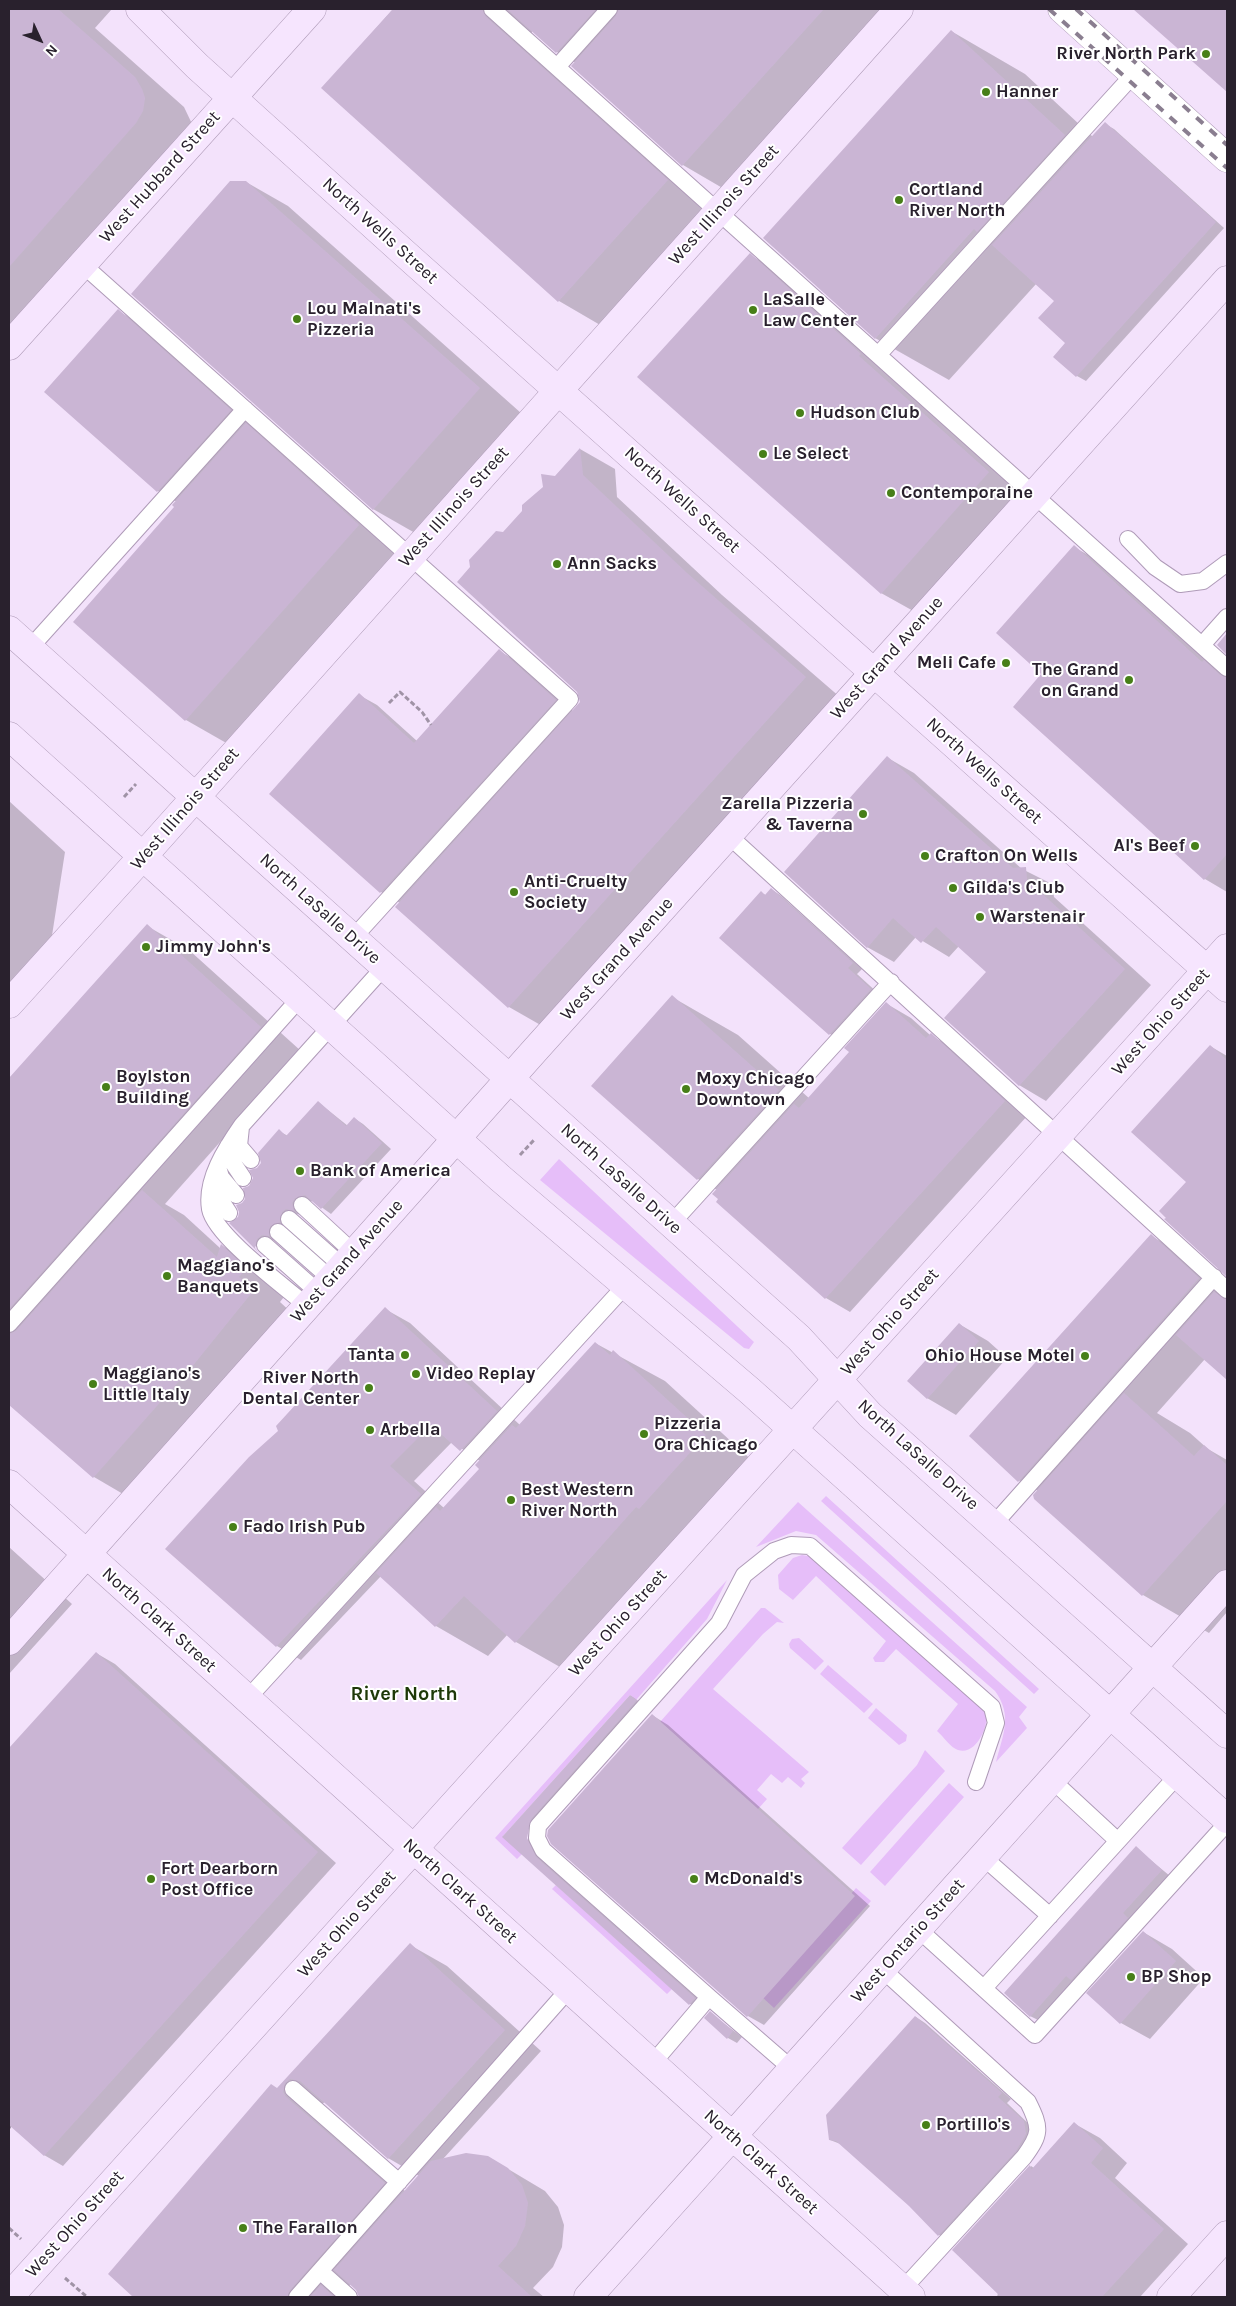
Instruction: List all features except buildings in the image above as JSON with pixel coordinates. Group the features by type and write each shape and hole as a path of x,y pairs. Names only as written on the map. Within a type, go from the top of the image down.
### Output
{"main road":[{"name":"North Wells Street","path":"140,9 232,98 1217,979"},
{"name":"West Hubbard Street","path":"9,346 312,9"},
{"name":"West Illinois Street","path":"9,1004 899,9"},
{"name":"West Grand Avenue","path":"9,1641 510,1078 1227,280"},
{"name":"North LaSalle Drive","path":"9,630 799,1338 870,1415 1227,1734"},
{"path":"9,736 331,1026 625,1286 750,1391 1227,1821"},
{"name":"West Ohio Street","path":"12,2294 1058,1136 1217,979 1227,948"},
{"name":"North Clark Street","path":"9,1484 907,2293"},
{"name":"West Ontario Street","path":"588,2297 1227,1584"},
{"path":"1171,2297 1227,2235"}],"street":[{"path":"1062,9 1227,158"}],"lane":[{"path":"492,9 1227,668"},
{"path":"556,67 609,9"},
{"path":"878,355 1134,74"},
{"path":"82,264 570,699 353,938"},
{"path":"30,649 245,409"},
{"path":"1128,539 1155,567 1180,584 1203,582 1227,563"},
{"path":"1202,645 1227,617"},
{"path":"728,835 1227,1290"},
{"path":"331,1279 224,1233 215,1222 210,1211 209,1200 218,1167 228,1146 242,1125 385,966"},
{"path":"671,1224 891,982"},
{"path":"9,1324 300,998"},
{"path":"242,1125 238,1136 239,1146 252,1160"},
{"path":"228,1146 229,1156 243,1178"},
{"path":"218,1167 221,1177 236,1195"},
{"path":"212,1188 229,1214"},
{"path":"302,1205 331,1279"},
{"path":"289,1219 331,1279"},
{"path":"278,1232 331,1279"},
{"path":"265,1245 331,1279"},
{"path":"994,1524 1214,1277"},
{"path":"247,1699 625,1286"},
{"path":"792,2069 543,1850 537,1838 538,1826 718,1623 744,1575 774,1551 790,1545 810,1546 992,1707 996,1723 976,1782"},
{"path":"984,1988 1178,1776"},
{"path":"1052,1780 1118,1842"},
{"path":"918,1929 1035,2035 1227,1821"},
{"path":"983,1857 1050,1916"},
{"path":"882,1969 1028,2102 1038,2122 1037,2138 1024,2157 907,2293"},
{"path":"297,2297 569,1989"},
{"path":"652,2064 709,1997"},
{"path":"293,2089 399,2182"},
{"path":"320,2271 350,2297"}],"path":[{"path":"389,703 400,692 422,712 430,725"},
{"path":"118,803 137,783"},
{"path":"516,1160 535,1138"},
{"path":"81,2292 87,2297"}],"shaded area":[{"path":"559,1159 754,1342 749,1349 744,1348 540,1180"},
{"path":"826,1496 1039,1689 1034,1694 821,1501"},
{"path":"798,1502 1027,1707 1019,1717 1027,1728 996,1762 1004,1734 1005,1717 1004,1709 995,1691 816,1535 796,1531 756,1547"},
{"path":"802,1555 813,1557 986,1710 987,1716 984,1730 976,1744 965,1751 955,1749 947,1742 937,1731 958,1704 896,1649 884,1662 875,1662 873,1658 886,1641 816,1576 793,1600 779,1589 778,1575 793,1558"},
{"path":"727,1580 707,1619 636,1700 630,1695 503,1836 522,1854 517,1859 495,1838"},
{"path":"761,1608 765,1608 784,1623 777,1622 763,1634 713,1689 809,1772 801,1779 805,1783 801,1788 788,1777 782,1783 771,1774 757,1790 767,1799 758,1809 660,1722"},
{"path":"799,1638 824,1661 815,1670 790,1648 789,1644 792,1639"},
{"path":"828,1665 873,1704 864,1713 820,1674"},
{"path":"876,1708 907,1735 906,1741 899,1745 868,1718"},
{"path":"925,1750 945,1771 861,1865 842,1848 917,1765"},
{"path":"949,1783 964,1797 885,1886 870,1872"},
{"path":"556,1885 672,1989 667,1994 552,1889"},
{"path":"856,1888 871,1901 774,2008 763,1998"}],"railway":[{"path":"1049,9 1227,168"},
{"path":"1076,9 1227,145"}],"place":[{"name":"River North Park","path":"1206,54"},
{"name":"Hanner","path":"986,92"},
{"name":"Cortland River North","path":"899,200"},
{"name":"LaSalle Law Center","path":"753,310"},
{"name":"Lou Malnati's Pizzeria","path":"297,319"},
{"name":"Hudson Club","path":"800,413"},
{"name":"Le Select","path":"763,454"},
{"name":"Contemporaine","path":"891,493"},
{"name":"Ann Sacks","path":"557,564"},
{"name":"Meli Cafe","path":"1006,663"},
{"name":"The Grand on Grand","path":"1129,680"},
{"name":"Zarella Pizzeria & Taverna","path":"863,814"},
{"name":"Al's Beef","path":"1195,846"},
{"name":"Crafton On Wells","path":"925,856"},
{"name":"Gilda's Club","path":"953,888"},
{"name":"Anti-Cruelty Society","path":"514,892"},
{"name":"Warstenair","path":"980,917"},
{"name":"Jimmy John's","path":"146,947"},
{"name":"Boylston Building","path":"106,1087"},
{"name":"Moxy Chicago Downtown","path":"686,1089"},
{"name":"Bank of America","path":"300,1171"},
{"name":"Maggiano's Banquets","path":"167,1276"},
{"name":"Tanta","path":"405,1355"},
{"name":"Ohio House Motel","path":"1085,1356"},
{"name":"Video Replay","path":"416,1374"},
{"name":"Maggiano's Little Italy","path":"93,1384"},
{"name":"River North Dental Center","path":"369,1388"},
{"name":"Arbella","path":"370,1430"},
{"name":"Pizzeria Ora Chicago","path":"644,1434"},
{"name":"Best Western River North","path":"511,1500"},
{"name":"Fado Irish Pub","path":"233,1527"},
{"name":"Fort Dearborn Post Office","path":"151,1879"},
{"name":"McDonald's","path":"694,1879"},
{"name":"BP Shop","path":"1131,1977"},
{"name":"Portillo's","path":"926,2125"},
{"name":"The Farallon","path":"243,2228"}],"district":[{"name":"River North","path":"404,1694"}]}
